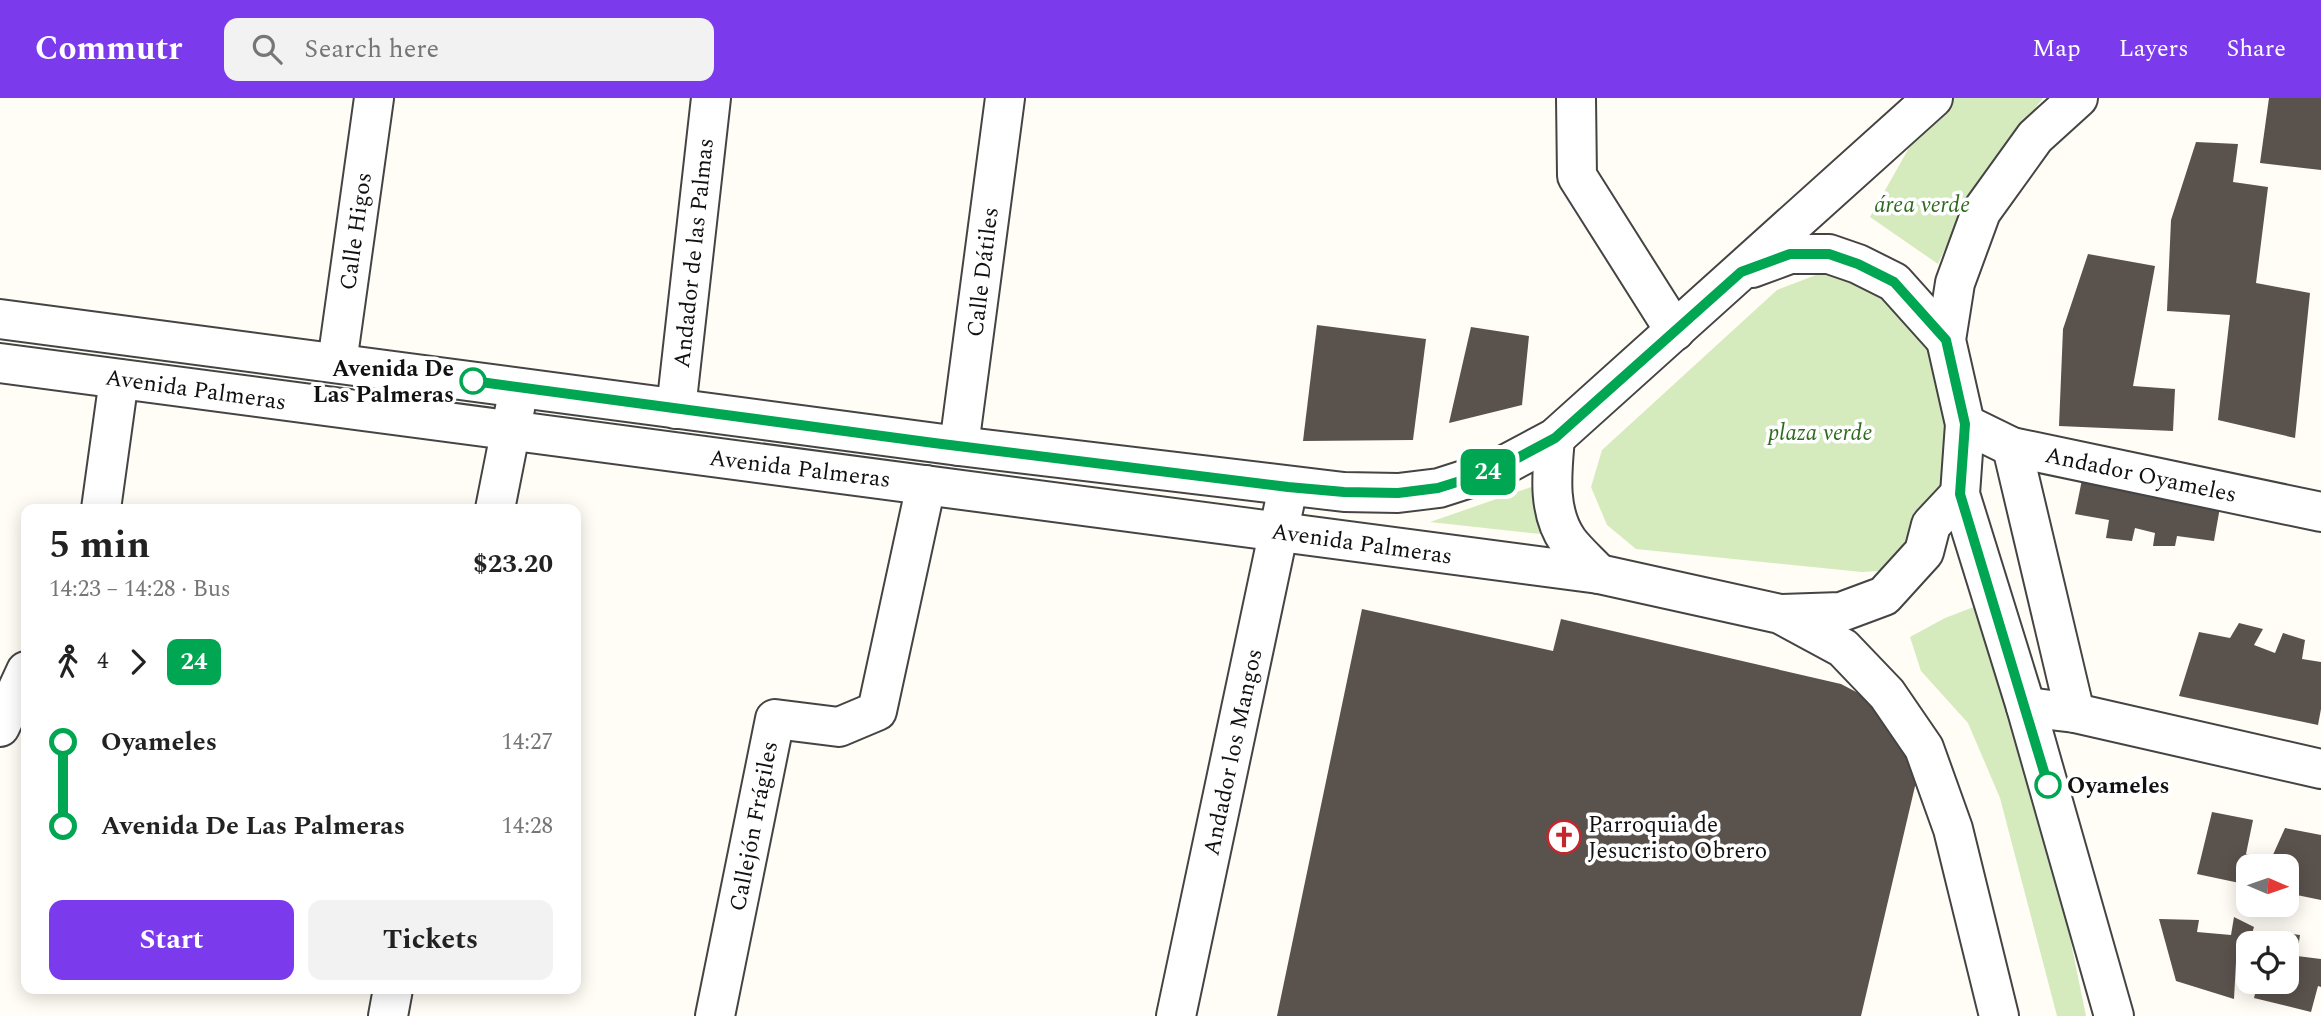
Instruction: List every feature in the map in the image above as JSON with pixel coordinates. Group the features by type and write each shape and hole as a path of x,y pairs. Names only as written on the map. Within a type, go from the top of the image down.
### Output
{"street":[{"name":"Calle Higos","path":"337,363 374,98"},
{"name":"Andador de las Palmas","path":"676,409 711,98"},
{"name":"Calle Dátiles","path":"960,446 1005,98"},
{"path":"1576,98 1577,176 1675,331"},
{"name":"Avenida Palmeras","path":"0,319 1288,487 1398,493 1438,488 1495,470 1555,438 1933,98"},
{"path":"2078,98 2035,137 1982,212 1955,283 1946,340 1965,424 1960,494 2026,707 2114,1016"},
{"path":"1741,272 1790,254 1829,254 1839,257 1894,282 1946,340"},
{"name":"Avenida Palmeras","path":"0,363 1599,574 1780,614"},
{"path":"102,504 119,379"},
{"path":"496,504 519,387"},
{"name":"Andador Oyameles","path":"1965,424 2012,447 2321,512"},
{"path":"1555,438 1552,475 1555,516 1568,541 1599,574"},
{"path":"2012,447 2075,713"},
{"name":"Callejón Frágiles","path":"715,1016 775,719 839,727 877,711 926,485"},
{"name":"Andador los Mangos","path":"1175,1016 1288,487"},
{"path":"1780,614 1842,611 1884,596 1924,552 1931,525 1960,494"},
{"path":"1780,614 1843,648 1886,695 1924,748 1953,829 1999,1016"},
{"path":"0,727 21,682"},
{"path":"2026,707 2075,713 2321,769"},
{"path":"388,1016 392,994"}],"green space":[{"name":"área verde","path":"1949,98 2043,98 1972,190 1938,264 1870,217 1914,139"},
{"name":"plaza verde","path":"1837,267 1946,340 1960,494 1910,569 1862,572 1636,549 1607,525 1591,487 1602,450 1777,290"},
{"path":"1537,485 1550,535 1430,522"},
{"path":"1979,605 2069,933 2086,1016 2057,1016 2000,798 1968,723 1921,671 1910,637 1945,618"}],"building":[{"path":"2269,98 2321,98 2321,170 2260,163"},
{"path":"2196,142 2238,144 2233,182 2268,187 2256,283 2310,293 2295,438 2218,420 2230,315 2167,311 2171,220"},
{"path":"2088,254 2155,266 2133,386 2175,389 2173,431 2059,426 2063,329"},
{"path":"1317,325 1426,339 1413,440 1303,441"},
{"path":"1471,327 1529,336 1522,405 1449,423"},
{"path":"2085,465 2222,496 2214,541 2177,536 2175,546 2153,546 2155,533 2135,528 2132,541 2106,538 2109,520 2075,514"},
{"name":"Parroquia de Jesucristo Obrero","path":"1362,609 1553,651 1561,619 1841,684 1902,716 1924,748 1861,1016 1277,1016"},
{"path":"2239,623 2263,629 2254,645 2275,653 2283,633 2305,640 2302,659 2321,662 2321,709 2318,725 2179,696 2199,632 2230,638"},
{"path":"2212,812 2253,820 2246,854 2236,854 2236,882 2197,874"},
{"path":"2285,828 2321,835 2321,900 2300,896 2300,854 2273,854"},
{"path":"2234,917 2254,927 2253,931 2236,931 2234,999 2176,981 2159,919 2199,920 2197,932 2231,935"},
{"path":"2299,956 2321,959 2321,987 2318,986 2311,1012 2254,998 2255,994 2299,994"}],"bus line":[{"name":"24","path":"473,381 1288,487 1398,493 1438,488 1495,470 1555,438 1741,272 1790,254 1829,254 1858,264 1894,282 1946,340 1965,424 1960,494 2048,785"}],"place":[{"name":"Avenida De Las Palmeras","path":"473,381"},
{"name":"Oyameles","path":"2048,785"},
{"name":"Parroquia de Jesucristo Obrero","path":"1564,837"}]}
